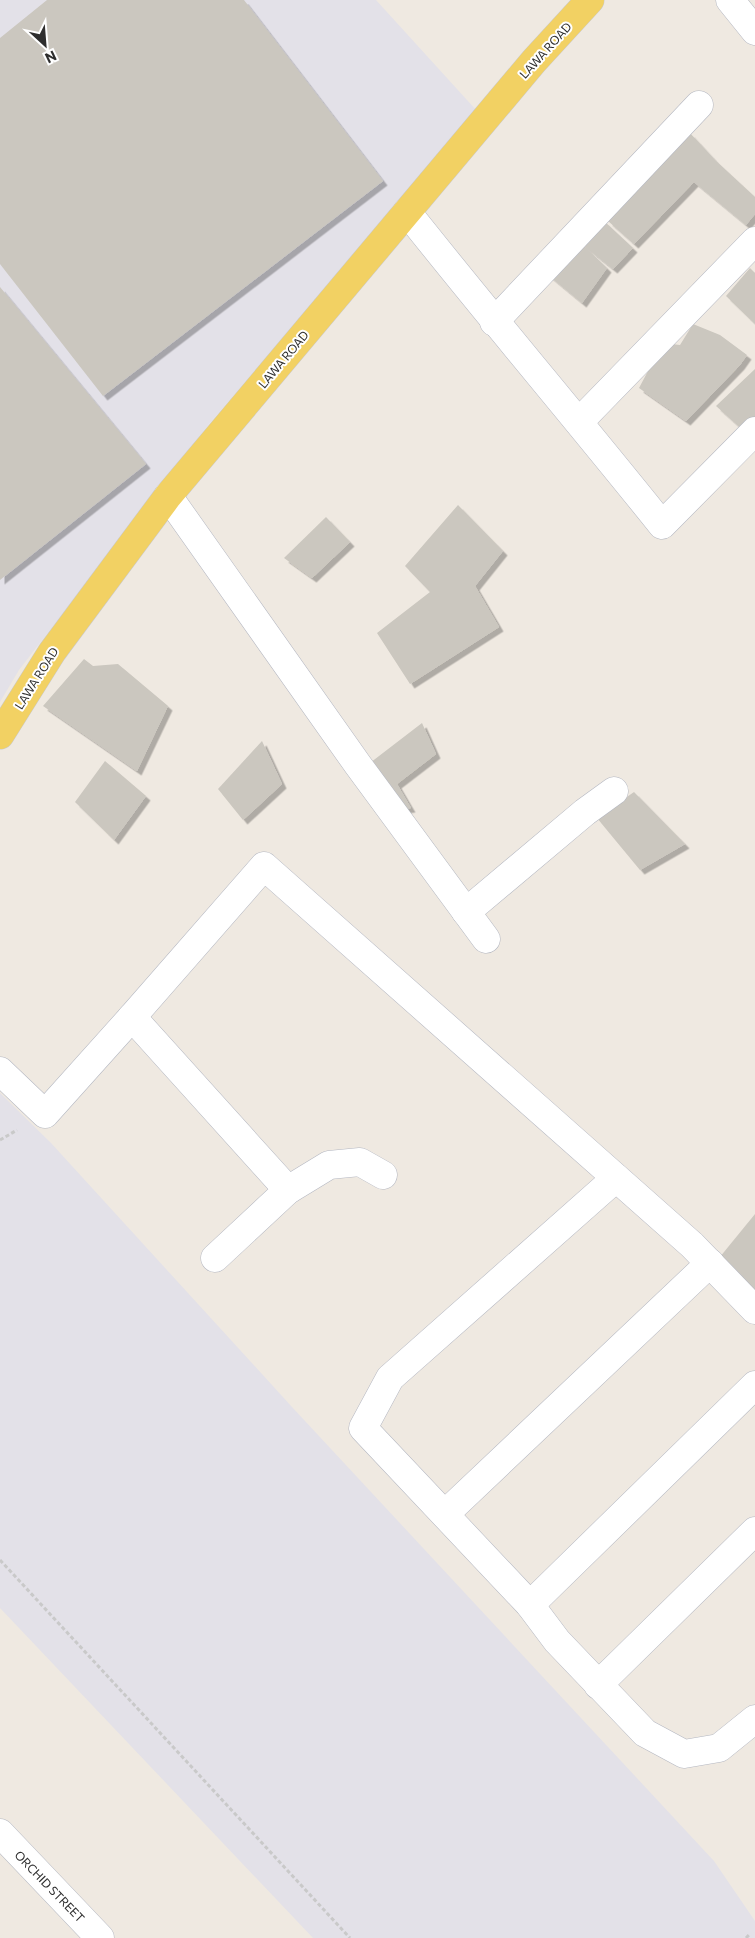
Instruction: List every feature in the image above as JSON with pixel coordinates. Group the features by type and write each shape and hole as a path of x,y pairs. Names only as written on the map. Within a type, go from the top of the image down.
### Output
{"main road":[{"name":"LAWA ROAD","path":"0,735 52,652 168,496 534,61 590,0"}],"street":[{"path":"730,0 755,30"},
{"path":"494,322 699,105"},
{"path":"407,212 494,322 580,422 662,525 755,431"},
{"path":"580,422 755,242"},
{"path":"168,496 358,765 486,939"},
{"path":"466,912 585,812 614,791"},
{"path":"0,1071 44,1114 264,866 692,1245 755,1310"},
{"path":"132,1017 288,1190"},
{"path":"215,1258 288,1190 329,1165 360,1162 383,1175"},
{"path":"616,1178 390,1378 362,1428 530,1605 557,1641 645,1733 684,1754 719,1748 755,1719"},
{"path":"445,1514 710,1264"},
{"path":"530,1605 755,1385"},
{"path":"598,1685 755,1531"},
{"name":"ORCHID STREET","path":"0,1833 100,1938"}],"path":[{"path":"0,1560 350,1938"}],"shaded area":[{"path":"0,0 376,0 477,111 209,424 19,670 0,702"},
{"path":"0,1093 51,1143 292,1407 714,1861 755,1921 755,1938 313,1938 0,1608"}],"building":[{"path":"47,0 244,0 383,181 103,396 0,264 0,38"},
{"path":"690,133 715,160 755,197 755,214 746,225 694,182 634,244 608,221"},
{"path":"604,221 633,248 613,269 583,245 607,268 582,303 547,274"},
{"path":"750,268 755,273 755,324 726,296"},
{"path":"0,287 146,464 0,580"},
{"path":"693,324 720,335 747,355 740,365 686,421 639,388 663,343 680,345"},
{"path":"755,369 755,418 744,431 716,406"},
{"path":"458,505 503,551 475,586 499,627 410,684 377,633 430,592 405,566"},
{"path":"326,517 350,542 312,578 284,558"},
{"path":"84,659 93,666 118,664 168,706 137,771 43,706"},
{"path":"422,723 436,754 397,784 411,808 404,809 366,766"},
{"path":"262,741 282,784 243,820 218,789"},
{"path":"105,761 146,796 114,840 75,802"},
{"path":"634,792 685,844 640,870 597,818"},
{"path":"755,1214 755,1299 715,1263"}]}
